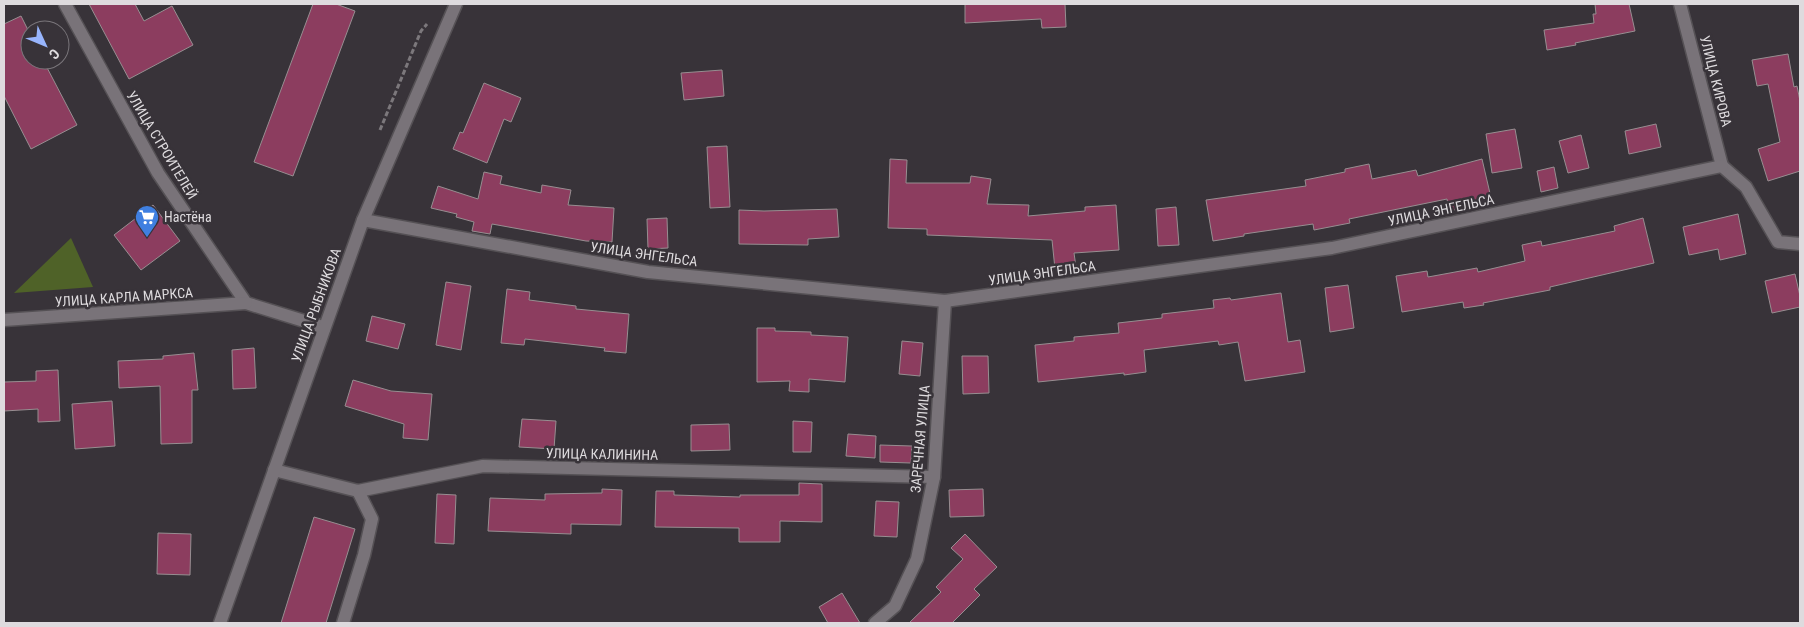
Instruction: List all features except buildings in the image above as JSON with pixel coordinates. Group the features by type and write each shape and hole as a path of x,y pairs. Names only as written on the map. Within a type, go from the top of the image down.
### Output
{"street":[{"name":"УЛИЦА СТРОИТЕЛЕЙ","path":"65,4 158,173 246,303"},
{"name":"УЛИЦА РЫБНИКОВА","path":"220,623 363,220 456,4"},
{"name":"УЛИЦА КИРОВА","path":"1680,4 1722,166"},
{"path":"1722,166 1746,187 1778,242 1800,244"},
{"name":"УЛИЦА ЭНГЕЛЬСА","path":"363,220 648,272 945,301 1332,248 1722,166"},
{"name":"ЗАРЕЧНАЯ УЛИЦА","path":"875,623 895,606 917,560 934,477 945,301"},
{"name":"УЛИЦА КАРЛА МАРКСА","path":"4,320 246,303"},
{"path":"246,303 324,329"},
{"name":"УЛИЦА КАЛИНИНА","path":"274,470 358,491 483,466 934,477"},
{"path":"343,623 364,555 372,519 358,491"}],"green space":[{"path":"71,238 93,287 14,293"}],"place":[{"name":"Настёна","path":"147,238"}]}
